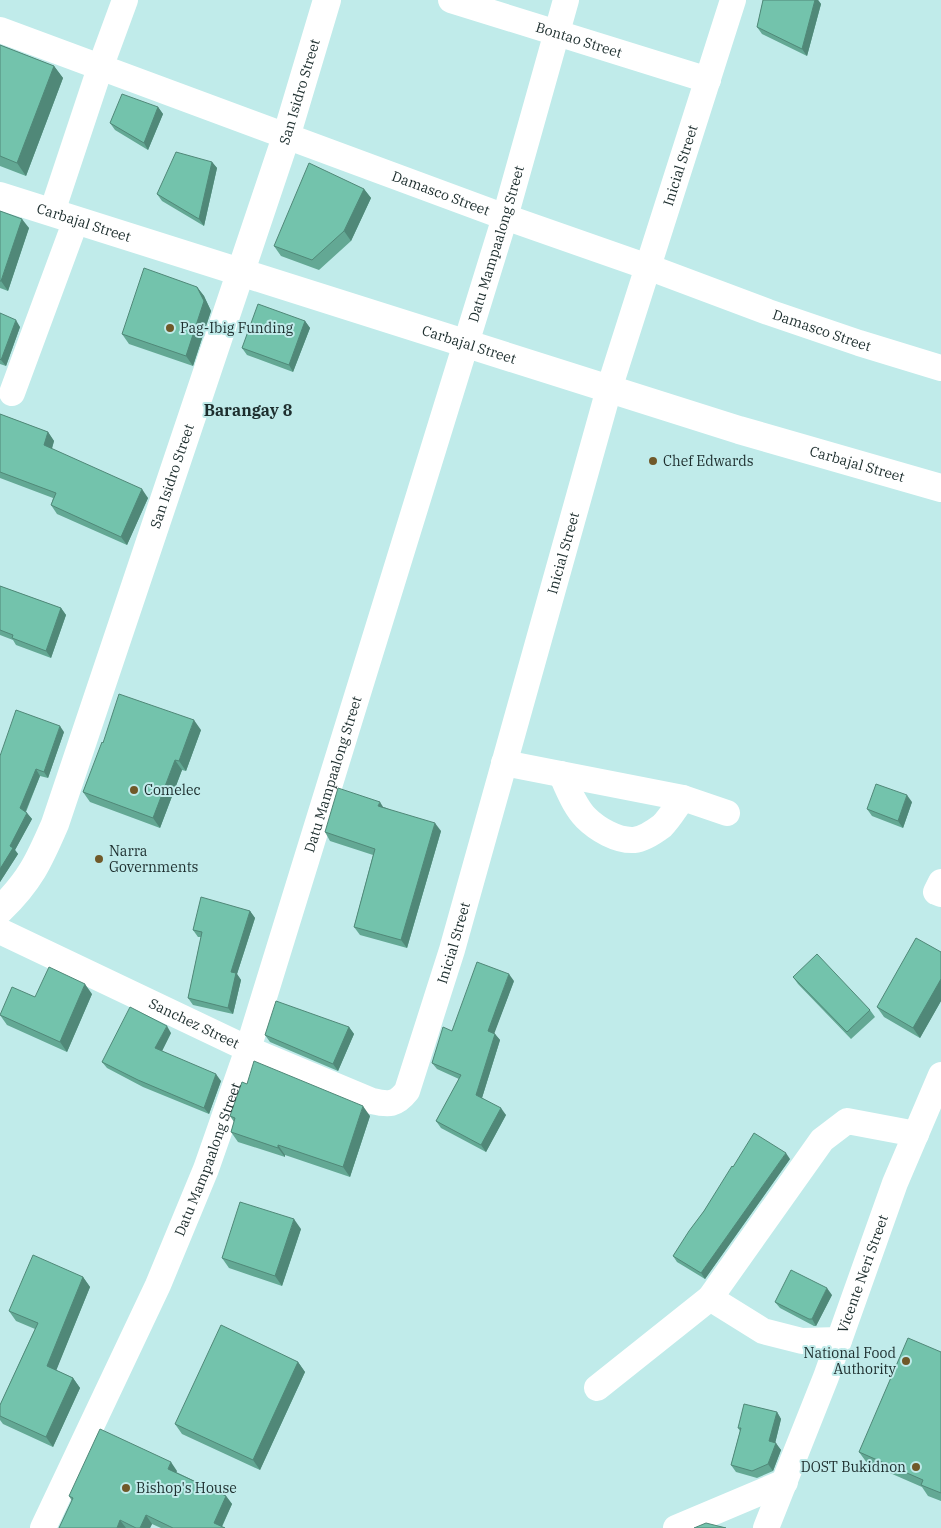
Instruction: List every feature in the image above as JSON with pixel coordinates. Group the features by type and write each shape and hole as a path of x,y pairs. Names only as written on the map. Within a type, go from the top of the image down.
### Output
{"street":[{"path":"12,393 64,216 100,68 125,0"},
{"name":"San Isidro Street","path":"0,910 30,876 39,861 55,824 286,137 327,0"},
{"name":"Bontao Street","path":"451,0 708,80"},
{"name":"Datu Mampaalong Street","path":"43,1528 158,1285 206,1169 248,1049 505,217 566,0"},
{"name":"Inicial Street","path":"393,1103 402,1098 407,1091 452,950 608,389 733,0"},
{"name":"Damasco Street","path":"0,30 286,137 505,217 648,266 768,312 941,368"},
{"name":"Carbajal Street","path":"0,196 739,430 941,488"},
{"path":"504,763 683,798 727,813"},
{"path":"561,774 572,797 585,817 600,829 618,838 634,840 649,835 662,825 683,798"},
{"path":"941,882 936,892 941,894"},
{"name":"Sanchez Street","path":"0,931 248,1049 372,1102 393,1103"},
{"name":"Vicente Neri Street","path":"766,1528 839,1340 895,1183 941,1074"},
{"path":"597,1388 710,1298 822,1140 847,1121 916,1134"},
{"path":"710,1298 762,1331 802,1341 839,1340"},
{"path":"676,1528 785,1482"}],"building":[{"path":"763,0 815,0 802,49 757,27"},
{"path":"0,45 54,66 17,163 0,156"},
{"path":"122,94 158,107 144,143 110,123"},
{"path":"176,152 212,162 199,219 157,194"},
{"path":"309,163 364,189 344,231 312,260 274,246"},
{"path":"0,211 22,219 1,281 0,281"},
{"name":"Pag-Ibig Funding","path":"144,268 197,287 204,301 186,356 122,334"},
{"path":"258,304 305,321 289,365 242,348"},
{"path":"0,313 16,320 1,360 0,359"},
{"path":"0,414 48,432 44,445 142,489 121,537 51,505 56,493 0,472"},
{"path":"0,586 61,608 46,651 12,638 13,635 0,630"},
{"path":"119,694 194,720 179,761 175,760 153,818 83,792 103,743"},
{"path":"16,710 60,726 44,772 36,769 20,808 27,813 10,846 13,848 0,869 0,756"},
{"path":"876,784 907,795 898,821 867,809"},
{"path":"338,788 380,802 378,806 435,823 401,940 354,927 375,849 325,832"},
{"path":"201,897 250,911 231,972 236,973 228,1008 188,998 202,932 193,930"},
{"path":"916,938 941,952 941,979 913,1028 877,1007"},
{"path":"817,954 870,1010 847,1032 793,977"},
{"path":"477,962 509,974 488,1031 495,1034 476,1095 501,1108 481,1145 436,1121 461,1075 432,1063 443,1027 452,1031"},
{"path":"49,967 85,984 60,1042 0,1015 12,987 35,997"},
{"path":"276,1001 349,1027 333,1064 265,1035"},
{"path":"130,1007 167,1026 155,1048 216,1074 204,1108 138,1080 102,1062"},
{"path":"254,1061 363,1106 343,1167 278,1145 278,1148 231,1132 235,1118 230,1116 242,1082 247,1084"},
{"path":"754,1133 786,1153 701,1273 673,1256"},
{"path":"240,1202 294,1219 275,1276 222,1258"},
{"path":"33,1255 83,1277 47,1366 73,1378 46,1437 0,1416 0,1405 38,1323 9,1311"},
{"path":"791,1270 827,1288 812,1319 775,1302"},
{"path":"221,1325 298,1362 253,1460 175,1424"},
{"path":"908,1338 941,1352 941,1493 921,1485 923,1480 859,1452"},
{"path":"744,1404 777,1412 769,1441 776,1443 768,1464 752,1471 731,1465 741,1428 738,1428"},
{"path":"100,1429 171,1462 168,1469 226,1496 214,1523 225,1528 173,1528 146,1515 140,1528 120,1520 117,1528 59,1528 73,1498 69,1496"},
{"path":"706,1523 726,1528 694,1528"}],"place":[{"name":"Pag-Ibig Funding","path":"170,328"},
{"name":"Chef Edwards","path":"653,461"},
{"name":"Comelec","path":"134,790"},
{"name":"Narra Governments","path":"99,859"},
{"name":"National Food Authority","path":"906,1361"},
{"name":"DOST Bukidnon","path":"916,1467"},
{"name":"Bishop's House","path":"126,1488"}],"district":[{"name":"Barangay 8","path":"248,410"}]}
